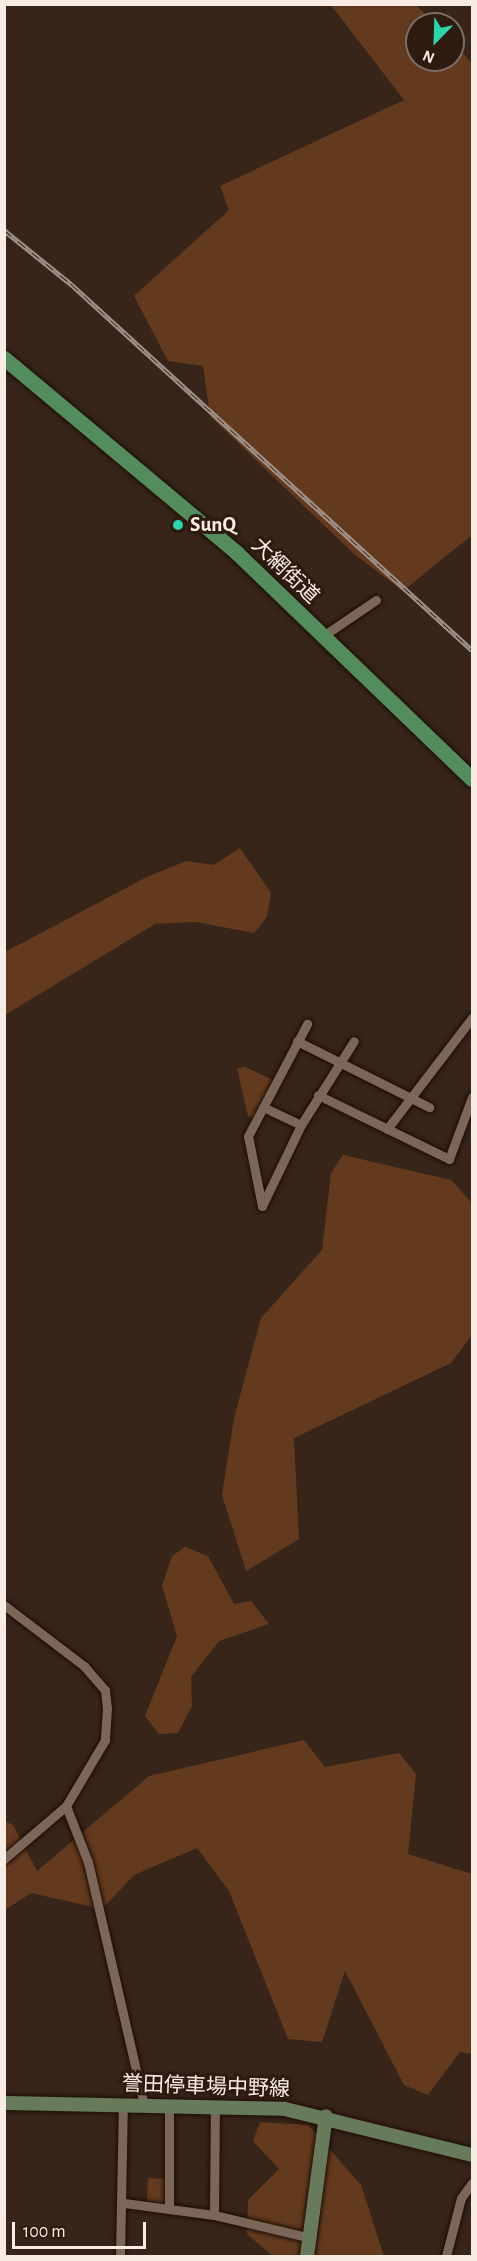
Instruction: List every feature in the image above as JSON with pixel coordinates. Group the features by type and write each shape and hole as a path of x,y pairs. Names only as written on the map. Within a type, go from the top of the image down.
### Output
{"main road":[{"name":"大網街道","path":"4,358 237,553 471,775"},
{"name":"誉田停車場中野線","path":"4,2103 215,2105 326,2116 472,2155"},
{"path":"307,2256 326,2116"}],"street":[{"path":"323,636 376,600"},
{"path":"307,1024 248,1136 262,1206 300,1125 354,1041"},
{"path":"387,1129 471,1025"},
{"path":"297,1041 429,1107"},
{"path":"318,1095 450,1160 472,1097"},
{"path":"263,1107 300,1125"},
{"path":"4,1605 84,1666 105,1690 105,1740 66,1806 4,1858"},
{"path":"66,1806 88,1862 144,2104"},
{"path":"120,2256 124,2203 123,2104"},
{"path":"169,2104 169,2209"},
{"path":"214,2215 215,2105"},
{"path":"446,2256 461,2198 472,2183"},
{"path":"124,2203 214,2215 311,2238"}],"shaded area":[{"path":"331,5 416,5 423,12 405,12 405,72 465,72 465,56 472,63 472,535 403,591 354,554 210,416 203,366 168,361 134,296 229,210 220,186 404,100"},
{"path":"240,848 271,893 267,917 254,933 196,922 155,924 5,1015 5,952 145,878 186,861 214,865"},
{"path":"245,1067 273,1080 253,1118 248,1116 237,1068"},
{"path":"343,1155 451,1180 472,1203 472,1335 451,1363 294,1438 299,1539 246,1571 222,1495 234,1418 261,1318 322,1250 331,1173"},
{"path":"185,1547 208,1556 234,1604 251,1601 269,1624 219,1641 191,1677 192,1706 178,1733 159,1734 145,1716 177,1636 162,1586 172,1556"},
{"path":"304,1740 325,1767 399,1753 416,1774 408,1854 472,1874 472,2054 460,2052 428,2095 404,2085 345,1971 322,2042 288,2039 229,1891 197,1848 134,1875 102,1909 31,1893 5,1910 4,1821 13,1825 37,1871 149,1776"},
{"path":"260,2122 308,2125 361,2185 384,2256 273,2256 247,2234 248,2200 279,2169 253,2141"},
{"path":"148,2178 167,2179 167,2204 147,2201"}],"railway":[{"path":"4,230 71,284 472,650"}],"place":[{"name":"SunQ","path":"178,525"}]}
